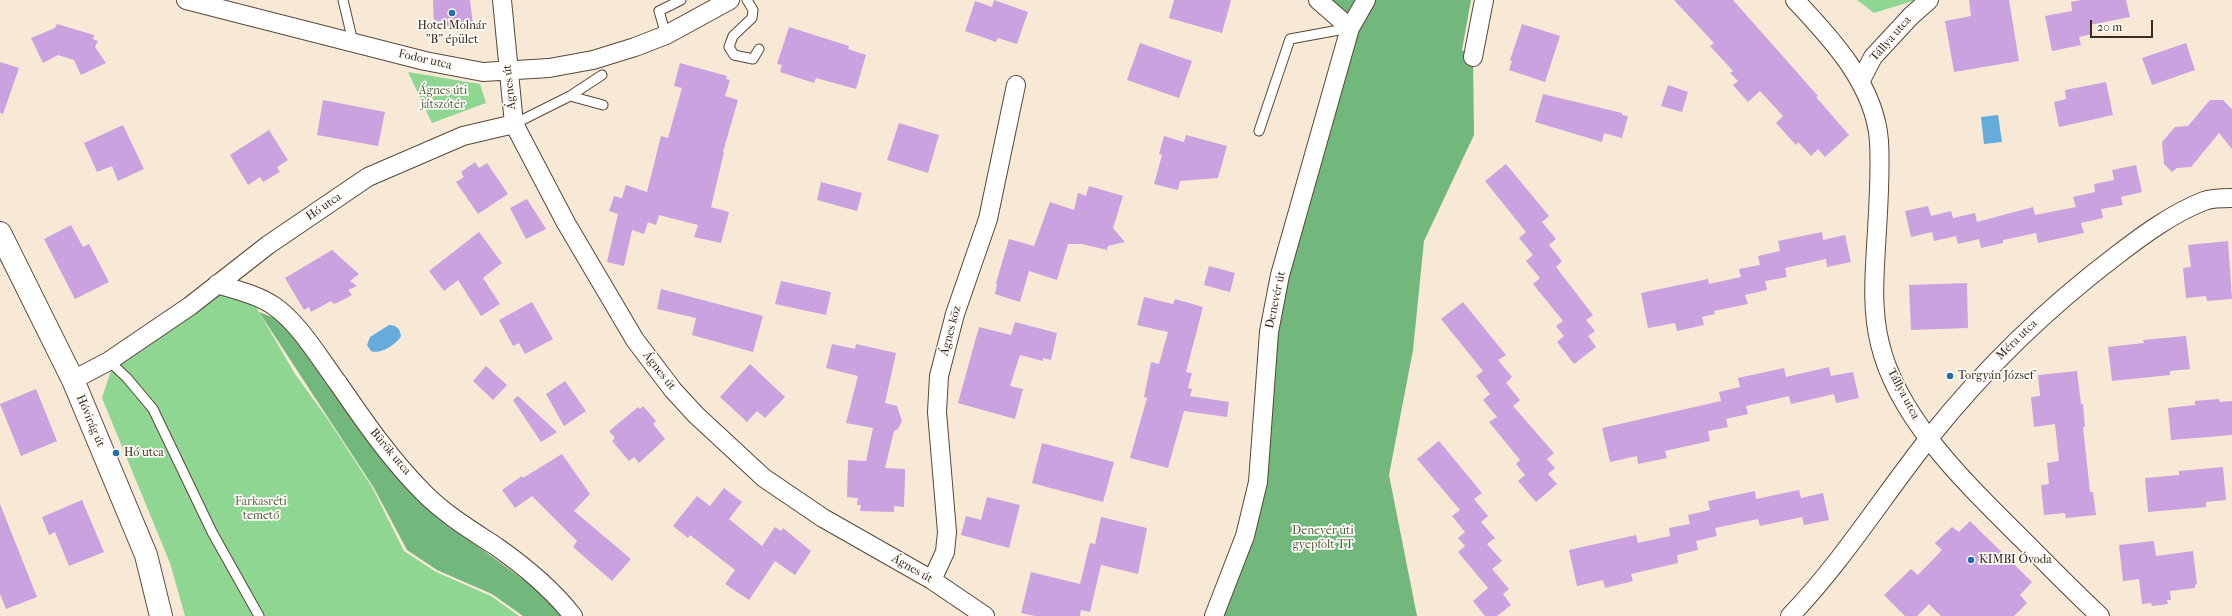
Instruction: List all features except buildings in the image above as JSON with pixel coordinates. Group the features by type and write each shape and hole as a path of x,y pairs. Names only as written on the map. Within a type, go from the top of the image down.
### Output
{"street":[{"name":"Fodor utca","path":"186,0 426,61 483,72 550,68 593,60 635,47 666,34 730,0"},
{"name":"Ágnes út","path":"502,0 514,124 566,223 635,340 673,390 696,415 764,478 823,518 932,580 985,616"},
{"path":"1318,0 1350,28"},
{"name":"Denevér út","path":"1214,616 1245,536 1258,482 1269,332 1280,275 1350,28 1366,0"},
{"path":"1473,58 1484,0"},
{"name":"Tállya utca","path":"1795,0 1824,30 1860,82 1870,103 1879,140 1873,299 1880,345 1893,381 1929,438 1978,496 2100,616"},
{"name":"Tállya utca","path":"1860,82 1873,57 1911,16 1929,0"},
{"name":"Ágnes köz","path":"932,580 945,552 947,532 937,412 939,376 955,314 988,219 1016,86"},
{"name":"Hó utca","path":"73,380 109,361 190,306 268,245 368,177 464,136 514,124"},
{"name":"Méra utca","path":"1790,616 1830,572 1929,438 2000,357 2045,313 2094,272 2137,240 2206,200 2232,198"},
{"name":"Hóvirág út","path":"0,233 73,380 146,555 160,616"},
{"name":"Bürök utca","path":"217,284 250,295 274,306 293,324 315,351 372,433 424,493 456,522 498,548 535,578 564,604 573,616"}],"lane":[{"path":"343,0 353,42"},
{"path":"666,34 659,11 680,0"},
{"path":"747,0 753,10 752,18 734,36 729,47 734,55 753,59 759,49"},
{"path":"1259,132 1290,39 1350,28"},
{"path":"514,124 570,96 602,75"},
{"path":"570,96 603,105"},
{"path":"109,361 127,378 153,409 212,532 259,616"}],"green space":[{"name":"Denevér úti gyepfolt TT","path":"1318,0 1471,0 1462,50 1473,57 1474,135 1424,241 1413,350 1389,475 1417,616 1214,616 1245,536 1269,332 1350,29"},
{"path":"1857,0 1916,0 1874,13"},
{"name":"Ágnes úti játszótér","path":"408,72 480,84 486,103 432,123"},
{"name":"Farkasréti temető","path":"220,286 252,300 295,374 329,421 372,487 404,551 436,572 491,596 519,616 185,616 170,563 102,398 115,358"},
{"path":"259,312 282,321 421,497 472,542 555,603 565,616 523,616 492,594 437,570 407,550 374,488"}],"water":[{"path":"1998,115 2002,142 1984,144 1981,117"},
{"path":"389,325 399,329 401,336 399,339 388,348 375,352 371,351 367,345 370,337"}],"place":[{"name":"Hotel Molnár \"B\" épület","path":"452,13"},
{"name":"Torgyán József","path":"1950,376"},
{"name":"Hó utca","path":"116,453"},
{"name":"KIMBI Óvoda","path":"1971,560"}]}
